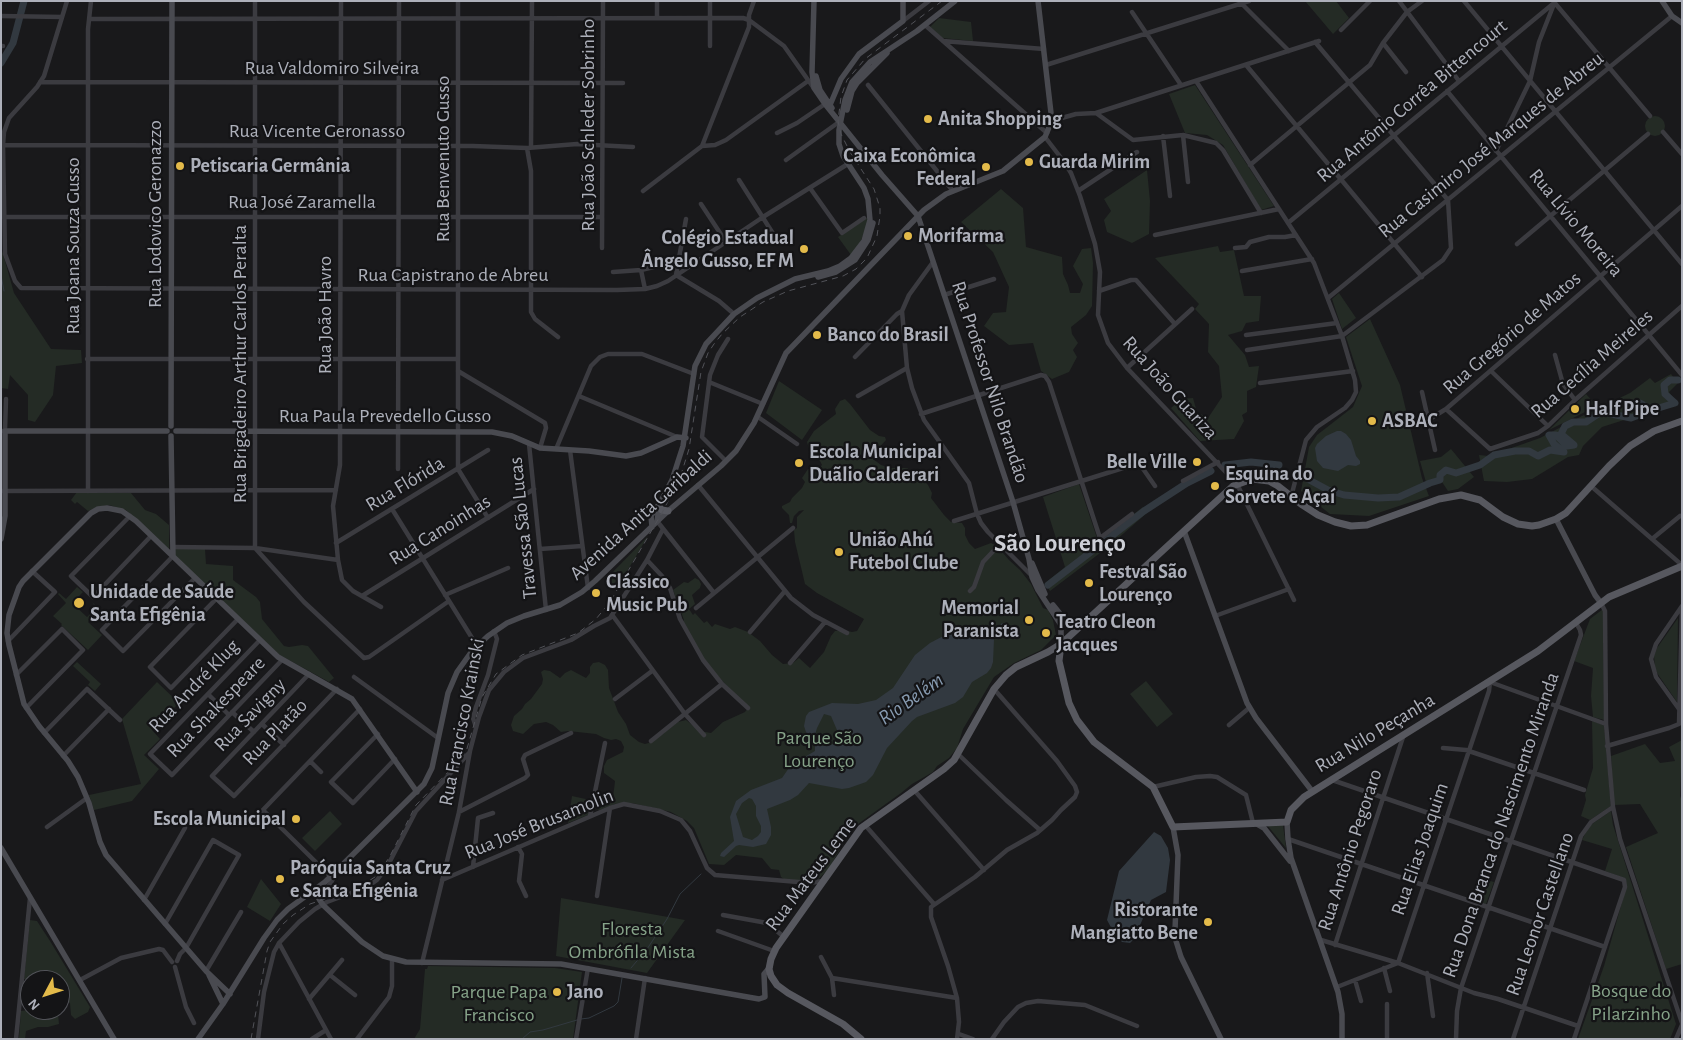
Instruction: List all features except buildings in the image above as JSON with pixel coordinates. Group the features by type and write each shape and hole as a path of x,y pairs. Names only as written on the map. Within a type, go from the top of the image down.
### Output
{"main road":[{"name":"Rua Lodovico Geronazzo","path":"172,1 171,431 173,556"},
{"path":"814,1 814,36 818,91"},
{"path":"828,104 841,80 859,54 903,21 904,1"},
{"path":"657,522 660,505 676,469 686,438 694,374 698,358 706,344 734,314 757,298 795,279 840,266 851,258 864,241 870,220 868,200 842,143 840,123 848,91 856,76 870,62 925,25 955,1"},
{"path":"1038,1 1051,121 1046,135"},
{"path":"1662,1 1672,16 1682,23"},
{"path":"814,36 813,80 818,91 840,123"},
{"path":"840,123 852,91 891,48"},
{"path":"828,104 840,123 918,216"},
{"path":"835,114 843,111"},
{"name":"Avenida Anita Garibaldi","path":"198,1039 224,1004 272,926 288,909 314,891 342,865 424,784 432,768 444,706 451,685 462,664 477,646 494,632 519,617 546,610 568,601 588,588 668,511 726,462 744,441 758,417 786,353 918,216 934,202 953,191 1003,171 1046,135"},
{"name":"Rua Professor Nilo Brandão","path":"918,216 1013,502 1030,559 1042,590 1066,621 1073,624 1079,624 1098,612"},
{"name":"Rua Mateus Leme","path":"770,967 774,951 854,836 865,825 944,769 958,754 994,689 1006,675 1016,667 1061,644 1098,612 1229,489 1237,484 1252,479 1269,481 1318,515 1351,526 1367,525 1439,499 1461,495 1480,500 1503,517 1518,524 1532,526 1556,519 1570,510 1613,461 1639,440 1661,428 1682,421"},
{"path":"1,539 4,522 3,431"},
{"name":"Rua Paula Prevedello Gusso","path":"3,431 458,432 506,434 540,448 626,456 652,449 677,437"},
{"path":"677,437 686,438"},
{"path":"660,505 662,510 668,511"},
{"path":"652,527 652,512 660,505"},
{"path":"230,994 206,971 104,851 88,798 75,771 26,708 8,642 7,626 9,615 21,584 32,571 94,511 110,508 122,511 130,516 173,556 282,660 352,699 417,792"},
{"path":"1556,519 1595,595 1601,603"},
{"path":"1184,531 1249,708 1312,791"},
{"name":"Rua Professor Nilo Brandão","path":"1030,559 1032,577 1038,590 1061,624 1061,644"},
{"name":"Rua Nilo Peçanha","path":"1287,822 1295,805 1312,791 1538,651 1611,596 1682,566"},
{"path":"1059,658 1066,646 1098,612"},
{"path":"1061,644 1059,658 1069,704 1080,726 1094,742 1153,786 1173,827 1178,854 1176,941 1181,956 1221,1039"},
{"name":"Rua Mateus Leme","path":"1006,675 1050,655 1056,655 1059,658"},
{"path":"1173,827 1287,822 1288,839 1294,867 1337,987 1342,1014 1342,1039"},
{"path":"1254,823 1264,828 1294,867"},
{"path":"1,848 114,1039"},
{"path":"314,891 321,903 362,942 376,952 392,959 406,962 547,963 588,968 760,999 766,995 764,974 770,967"},
{"path":"770,967 771,976 780,988 843,1024 861,1039"},
{"path":"206,971 224,1004"}],"street":[{"path":"3,217 2,145 4,132 7,122 40,82 48,63 66,1"},
{"name":"Rua Joana Souza Gusso","path":"88,490 88,29 91,1"},
{"name":"Rua Brigadeiro Arthur Carlos Peralta","path":"255,548 256,1"},
{"name":"Rua João Havro","path":"341,1 340,469 333,503 338,560 345,584 353,591 381,606"},
{"path":"398,469 399,1"},
{"name":"Rua Benvenuto Gusso","path":"458,1 458,469"},
{"path":"532,1 532,83 529,148 531,171 531,312 533,317 558,337"},
{"name":"Rua João Schleder Sobrinho","path":"602,248 603,1"},
{"path":"657,1 657,18"},
{"path":"710,1 710,46"},
{"path":"702,146 749,27 754,1"},
{"path":"903,21 929,1"},
{"path":"1046,65 1249,1"},
{"path":"1342,30 1370,1"},
{"path":"1399,1 1459,81"},
{"path":"1250,165 1372,63 1383,43 1408,12 1422,1"},
{"path":"1464,1 1682,264"},
{"path":"1241,2 1289,51"},
{"path":"1496,151 1530,81 1539,42 1554,2 1650,116"},
{"name":"Rua Antônio Corrêa Bittencourt","path":"1288,223 1554,2"},
{"path":"1132,12 1182,86"},
{"path":"1,16 62,17"},
{"name":"Rua Casimiro José Marques de Abreu","path":"1328,298 1672,16"},
{"path":"90,18 742,18 749,20 756,27 781,43 808,81 818,91"},
{"name":"Rua João Guariza","path":"925,25 1046,135 1068,168 1078,191 1097,253 1100,272 1098,316 1102,330 1112,350 1237,484 1294,600"},
{"path":"943,41 1044,50"},
{"path":"1051,121 1076,114 1096,113 1317,42 1349,83 1448,200 1452,245 1443,260 1342,336 1247,350"},
{"path":"1383,43 1406,72"},
{"path":"797,64 806,68 812,65"},
{"path":"1246,65 1422,276"},
{"path":"642,190 702,146 714,145 726,140 808,81"},
{"path":"1196,81 1312,259 1337,322 1353,371 1356,386 1355,396 1349,404 1317,427 1306,440 1291,497"},
{"name":"Rua Valdomiro Silveira","path":"40,82 623,83"},
{"path":"868,85 953,191"},
{"name":"Rua Lívio Moreira","path":"1447,91 1682,375"},
{"path":"776,133 828,104"},
{"path":"1096,113 1133,140 1183,135 1213,142 1221,147 1261,213"},
{"path":"786,160 840,123"},
{"path":"1663,132 1682,154"},
{"path":"1517,244 1648,134"},
{"path":"1183,135 1188,182"},
{"path":"1163,136 1170,196"},
{"name":"Rua Vicente Geronasso","path":"2,145 458,146 529,148 573,144 633,147"},
{"path":"1078,191 1137,152"},
{"name":"Rua Capistrano de Abreu","path":"3,217 6,258 18,286 24,288 645,289 656,286 676,275 763,217 850,163"},
{"path":"739,180 779,243"},
{"path":"810,188 842,233 864,218"},
{"path":"701,204 726,242"},
{"name":"Rua Gregório de Matos","path":"1428,420 1446,409 1682,206"},
{"path":"1155,234 1279,209"},
{"name":"Rua José Zaramella","path":"3,217 602,217"},
{"path":"686,219 676,275 719,301 734,314"},
{"path":"927,242 963,231"},
{"path":"1234,248 1246,247 1250,242 1269,237 1296,235"},
{"path":"1242,271 1312,259"},
{"path":"856,357 902,311 910,295 933,262"},
{"path":"613,272 641,270 658,266"},
{"path":"641,270 645,289"},
{"path":"944,295 994,279"},
{"path":"1100,291 1136,280 1175,324"},
{"name":"Rua Cecília Meireles","path":"1446,409 1490,449 1535,434 1548,426 1574,400 1682,306"},
{"path":"1127,368 1192,309"},
{"path":"902,311 908,368 912,388 922,414 969,483 977,514 985,528 1032,577"},
{"path":"1246,335 1337,322"},
{"path":"726,462 702,437 709,382 718,355 728,339"},
{"path":"556,450 594,362 600,356 608,354 642,354 694,374"},
{"path":"1556,355 1563,384 1574,400"},
{"path":"87,359 458,359"},
{"path":"858,396 908,368"},
{"path":"458,371 545,423 546,428 540,448"},
{"path":"1260,383 1353,371"},
{"path":"1491,371 1548,426"},
{"path":"922,414 1045,376 1049,382 1100,538 1132,514"},
{"path":"709,382 763,404"},
{"path":"1422,392 1435,450"},
{"path":"579,396 677,437"},
{"path":"3,431 6,400"},
{"path":"758,417 797,444"},
{"name":"Travessa São Lucas","path":"529,444 546,610"},
{"name":"Rua Flórida","path":"336,543 488,450"},
{"path":"570,450 588,588"},
{"path":"1183,481 1218,462"},
{"path":"954,521 1139,463 1156,486"},
{"path":"458,469 488,518"},
{"path":"698,485 796,603 825,622 847,633"},
{"path":"1591,486 1682,566"},
{"name":"Rua Canoinhas","path":"362,596 534,489"},
{"path":"3,490 336,490"},
{"path":"392,509 477,646"},
{"path":"130,516 71,576 93,596 151,536"},
{"path":"1652,539 1680,516"},
{"path":"657,522 714,593"},
{"path":"696,608 792,528"},
{"path":"476,728 489,690 498,677 511,666 529,655 571,640 613,616 613,613 647,560 663,529"},
{"path":"970,591 974,587 983,562 1000,544"},
{"path":"540,549 582,546"},
{"path":"173,547 255,548 338,560"},
{"path":"255,548 304,602 364,658 369,657 449,601"},
{"path":"173,556 102,630 123,651 195,578"},
{"path":"647,560 666,582 673,594 680,619 706,665 722,684 748,708"},
{"path":"446,595 508,568"},
{"path":"8,642 55,592 32,571"},
{"path":"1215,616 1289,589"},
{"path":"750,632 785,591"},
{"path":"216,598 150,667 171,688 238,619"},
{"path":"1601,603 1605,611 1606,724 1613,808 1620,839 1682,1024 1676,1039"},
{"path":"1607,746 1680,724 1682,607"},
{"path":"1680,710 1656,677 1652,659 1656,644 1682,607"},
{"path":"613,616 652,671 685,714 704,735"},
{"path":"790,663 825,622"},
{"name":"Rua Dona Branca do Nascimento Miranda","path":"1456,1039 1457,1011 1461,988 1581,635 1576,623"},
{"path":"16,675 62,629 84,650 26,708"},
{"name":"Rua Francisco Krainski","path":"422,963 459,812 476,728 474,718 476,707 490,671 496,640 494,632"},
{"name":"Rua André Klug","path":"172,775 150,754 260,640"},
{"name":"Rua Shakespeare","path":"172,775 282,660"},
{"path":"616,699 652,671"},
{"name":"Rua Savigny","path":"234,796 212,776 309,674"},
{"path":"354,677 438,738"},
{"path":"1490,682 1606,724"},
{"name":"Rua Elias Joaquim","path":"1398,963 1489,691 1490,682"},
{"path":"651,741 722,684"},
{"path":"44,733 87,688 120,720"},
{"name":"Rua Platão","path":"234,796 337,689"},
{"path":"973,1039 958,1037 959,1011 957,998 930,910 934,904 967,883 1007,850 1040,830 1075,797 1077,792 1076,786 1057,760 994,689"},
{"path":"208,694 254,732"},
{"path":"1229,725 1249,708"},
{"path":"63,756 109,709"},
{"path":"259,814 360,709"},
{"path":"262,724 284,745"},
{"path":"459,812 525,778 528,775 523,757 571,733"},
{"path":"378,734 332,782 353,803 395,760"},
{"name":"Rua Antônio Pegoraro","path":"1335,945 1403,735"},
{"path":"590,816 605,742"},
{"path":"1443,748 1464,749 1584,790"},
{"path":"321,903 367,888 377,880 387,867 413,816 470,751"},
{"path":"958,754 1040,830"},
{"path":"310,761 321,772"},
{"path":"1153,786 1203,776 1218,777 1246,795 1254,823"},
{"path":"1330,780 1624,880 1625,887 1574,1039"},
{"path":"424,784 433,791"},
{"path":"914,790 984,870"},
{"path":"47,827 88,798"},
{"name":"Rua José Brusamolin","path":"442,880 610,808 620,805 631,805 660,811 681,820 690,831 707,868 715,875 810,883 824,881"},
{"path":"597,896 610,808"},
{"name":"Rua Leonor Castellano","path":"1513,1039 1581,836 1587,826 1597,817 1613,808"},
{"path":"263,810 330,876"},
{"path":"473,867 478,818 493,813"},
{"path":"865,825 934,904"},
{"path":"144,900 185,828"},
{"path":"1288,839 1605,948"},
{"path":"165,924 213,840 239,855 186,948 175,961 186,1007 194,1022"},
{"path":"518,847 522,854 519,881 526,896"},
{"path":"258,1039 264,992 274,952 279,943 299,922 321,903 342,865"},
{"path":"16,1039 30,898"},
{"path":"206,971 241,912"},
{"path":"723,915 767,923 784,937"},
{"path":"718,931 774,951"},
{"path":"1321,940 1398,963 1461,988 1578,1026"},
{"path":"279,943 331,1039"},
{"path":"80,980 121,958 159,949 163,950 175,961"},
{"path":"821,957 832,978 834,995"},
{"path":"357,1039 389,997 392,986 392,959"},
{"path":"310,999 342,960"},
{"path":"1337,987 1398,963"},
{"path":"576,1039 588,968"},
{"path":"1384,968 1390,991"},
{"path":"1427,973 1433,1016"},
{"path":"330,975 355,995"},
{"path":"636,1039 645,978"},
{"path":"832,978 957,998"},
{"path":"1355,980 1361,1001"},
{"path":"992,1039 1018,1007 1026,1003 1038,1001 1085,1005 1138,1026"},
{"path":"1387,1004 1388,1039"},
{"path":"312,1039 326,1030"}],"green space":[{"path":"1305,1 1336,1 1349,18 1333,34"},
{"path":"939,18 971,22 973,41 942,38 930,27"},
{"path":"1195,85 1274,206 1261,210 1223,145 1207,135 1185,133 1169,94"},
{"path":"1651,116 1659,116 1665,122 1665,130 1659,136 1651,136 1645,130 1645,122"},
{"path":"1147,170 1150,201 1149,234 1132,243 1107,232 1104,220 1111,211 1104,199"},
{"path":"1001,189 1023,208 1026,247 1062,257 1063,274 1070,293 1080,293 1083,284 1073,266 1082,249 1091,248 1093,263 1092,306 1086,315 1071,327 1072,334 1078,343 1073,350 1077,357 1069,372 1052,379 1041,371 1033,343 1009,345 984,326 993,313 1006,312 1009,287 993,252 961,222"},
{"path":"868,217 860,243 851,255 838,237"},
{"path":"1218,246 1220,252 1234,250 1244,296 1261,296 1259,321 1246,323 1242,331 1228,335 1245,355 1249,367 1259,366 1256,387 1247,391 1247,412 1242,415 1244,421 1234,439 1200,441 1171,408 1181,399 1193,398 1197,412 1208,418 1222,397 1219,366 1208,352 1209,324 1195,309 1199,304 1155,258"},
{"path":"1,247 14,293 51,349 81,350 82,363 56,366 53,395 35,422 28,420 28,395 10,375 8,389 1,388"},
{"path":"1339,293 1356,318 1342,329 1332,299"},
{"name":"ASBAC","path":"1370,319 1400,385 1422,478 1429,496 1369,516 1330,514 1301,491 1309,447 1317,435 1353,407 1362,386 1346,337"},
{"path":"1671,374 1678,383 1669,392 1677,403 1602,427 1583,446 1579,455 1568,457 1532,479 1507,482 1484,481 1479,455 1489,456 1540,438 1630,393 1650,378 1655,383"},
{"path":"779,381 822,410 802,440 766,413"},
{"path":"1586,394 1597,406 1549,430"},
{"name":"Parque São Lourenço","path":"845,399 870,430 879,436 885,437 886,440 876,451 873,459 881,465 891,468 907,468 920,477 928,485 932,493 931,498 944,515 951,522 962,523 969,543 975,549 991,543 997,546 1031,584 1043,608 1048,610 1053,620 1056,635 1041,650 1014,663 994,677 963,729 957,748 949,758 937,766 933,772 912,784 858,824 848,835 829,869 813,884 807,885 788,882 781,877 779,870 771,869 762,858 736,855 724,865 709,864 694,828 687,821 671,812 632,803 615,804 600,810 594,809 596,802 613,798 615,781 604,773 604,766 607,760 623,752 624,747 621,741 611,740 596,734 561,732 546,722 534,724 523,734 513,731 511,725 514,716 531,699 542,684 541,672 544,670 550,671 560,678 571,670 586,678 590,673 590,667 593,663 599,662 605,665 608,670 609,688 618,712 626,724 630,735 639,742 645,744 652,742 678,722 686,720 700,731 711,733 723,722 745,712 747,709 703,659 683,623 684,620 673,590 684,582 688,583 695,578 701,584 700,588 692,595 695,604 689,609 693,615 695,613 704,623 707,621 712,627 715,624 730,629 735,627 748,632 783,664 793,663 799,658 810,668 824,652 835,631 857,631 864,619 817,593 805,584 794,530 797,528 797,517 804,510 799,511 794,516 792,523 790,523 789,515 782,508 802,488 805,482 802,478 808,469 818,469 822,465 809,449 807,442 814,431 836,414 835,409 840,401"},
{"path":"1451,449 1474,477 1458,489 1448,491 1442,482 1427,486 1420,461 1441,457"},
{"path":"1079,484 1098,541 1143,507 1148,512 1108,547 1050,591 1045,583 1065,567 1043,497"},
{"path":"77,492 131,493 145,510 156,514 169,525 169,550 126,510 109,505 88,511 77,502 75,504 71,500"},
{"path":"648,536 617,588 606,579"},
{"path":"175,549 205,549 206,564 233,566 233,580 260,602 262,619 284,646 308,646 334,678 329,682 278,654 175,556"},
{"path":"77,587 83,592 72,603 87,617 96,608 92,602 100,610 88,622 102,635 88,650 53,616 66,603 58,594 66,599"},
{"path":"1603,609 1604,720 1593,717 1591,696 1593,668 1574,661 1590,619"},
{"path":"1678,618 1677,702 1657,673 1654,656 1657,648"},
{"path":"77,662 101,684 95,691 88,685 90,682 73,666"},
{"path":"1146,681 1173,714 1157,727 1130,694"},
{"path":"157,682 179,703 152,730 160,739 144,755 159,769 132,801 94,810 89,795 141,784 122,719"},
{"path":"1592,721 1604,725 1611,806 1590,820 1581,816 1593,768"},
{"path":"1682,740 1680,796 1682,801 1682,964 1666,969 1626,847 1658,833 1640,804 1614,805 1611,756 1645,744 1660,763 1675,761 1669,747"},
{"path":"572,796 590,800 588,815 568,823"},
{"path":"330,811 342,824 315,851 302,838"},
{"name":"Bosque do Pilarzinho","path":"1611,811 1613,825 1676,1024 1670,1039 1578,1039 1604,966 1626,888 1626,879 1605,871 1612,849 1582,840 1589,826"},
{"path":"1267,825 1283,825 1286,848"},
{"path":"261,879 281,904 270,921 247,907"},
{"path":"1483,879 1494,882 1486,904 1476,901"},
{"name":"Floresta Ombrófila Mista","path":"561,898 685,920 647,973 556,956"},
{"path":"30,920 37,921 68,970 25,970"},
{"name":"Parque Papa Francisco","path":"428,966 555,968 582,972 573,1039 414,1039 420,1029 425,969"},
{"path":"70,974 90,1007 88,1012 75,1019 71,1015"},
{"path":"20,1020 59,1020 59,1024 26,1031 25,1039 19,1039"}],"water":[{"path":"1337,431 1346,434 1351,440 1360,464 1356,466 1348,465 1338,471 1323,468 1317,461 1315,448 1317,444 1326,436"},
{"path":"1002,623 1005,625 994,639 993,662 987,673 972,682 963,697 955,703 917,717 912,721 887,748 873,775 866,782 842,789 809,783 798,795 790,800 767,809 771,835 766,844 753,847 739,845 724,857 720,856 734,841 730,817 736,801 751,790 782,778 791,765 815,751 815,746 807,735 804,726 809,712 832,703 858,704 876,700 893,688 915,655 930,643 951,632 970,627 981,629 992,635","holes":["824,714 831,716 837,730 837,738 833,744 827,746 823,746 818,742 815,735","749,798 752,799 756,806 756,816 761,826 761,832 752,840 743,837 736,814 742,803"]},
{"path":"1154,832 1161,836 1168,848 1170,860 1166,892 1151,900 1134,939 1130,943 1122,942 1114,933 1107,920 1119,871"}],"waterway":[{"path":"1,63 13,43 24,1"},
{"path":"1,275 4,291"},
{"name":"Rio Belém","path":"1302,476 1328,490 1344,495 1378,498 1399,497 1440,480 1440,475 1446,470 1456,473 1480,465 1494,455 1515,451 1529,451 1538,456 1550,450 1564,452 1554,444 1549,435 1556,435 1567,446 1574,445 1561,434 1565,426 1573,422 1586,422 1601,412 1631,418 1639,415 1636,406 1640,403 1652,410 1675,403 1665,394 1664,385 1670,380 1678,380"},
{"name":"Rio Belém","path":"1225,465 1251,462 1279,465"},
{"name":"Rio Belém","path":"1048,585 1144,511 1187,483 1211,471"},
{"name":"Rio Belém","path":"631,968 647,949 667,919 680,894 701,874"},
{"name":"Rio Belém","path":"581,1019 589,1018 614,1006 618,1002 622,978"},
{"name":"Rio Belém","path":"522,1039 530,1032 577,1020"}],"railway":[{"path":"251,1039 267,951 270,942 283,924 310,904 358,888 378,875 416,805 466,752 482,697 496,674 522,655 578,633 596,619 610,602 680,478 689,449 701,372 708,353 714,344 740,317 763,302 788,291 843,276 856,269 867,258 877,236 880,208 874,189 850,152 841,134 838,121 841,97 847,80 865,59 942,1"}],"place":[{"name":"Anita Shopping","path":"928,119"},
{"name":"Guarda Mirim","path":"1029,162"},
{"name":"Petiscaria Germânia","path":"180,166"},
{"name":"Caixa Econômica Federal","path":"986,167"},
{"name":"Morifarma","path":"908,236"},
{"name":"Colégio Estadual Ângelo Gusso, EF M","path":"804,249"},
{"name":"Banco do Brasil","path":"817,335"},
{"name":"Half Pipe","path":"1575,409"},
{"name":"ASBAC","path":"1372,421"},
{"name":"Belle Ville","path":"1197,462"},
{"name":"Escola Municipal Duãlio Calderari","path":"799,463"},
{"name":"Esquina do Sorvete e Açaí","path":"1215,486"},
{"name":"União Ahú Futebol Clube","path":"839,552"},
{"name":"Festval São Lourenço","path":"1089,583"},
{"name":"Clássico Music Pub","path":"596,593"},
{"name":"Unidade de Saúde Santa Efigênia","path":"79,603"},
{"name":"Memorial Paranista","path":"1029,620"},
{"name":"Teatro Cleon Jacques","path":"1046,633"},
{"name":"Escola Municipal","path":"296,819"},
{"name":"Paróquia Santa Cruz e Santa Efigênia","path":"280,879"},
{"name":"Ristorante Mangiatto Bene","path":"1208,922"},
{"name":"Jano","path":"557,992"}],"district":[{"name":"São Lourenço","path":"1060,543"}]}
